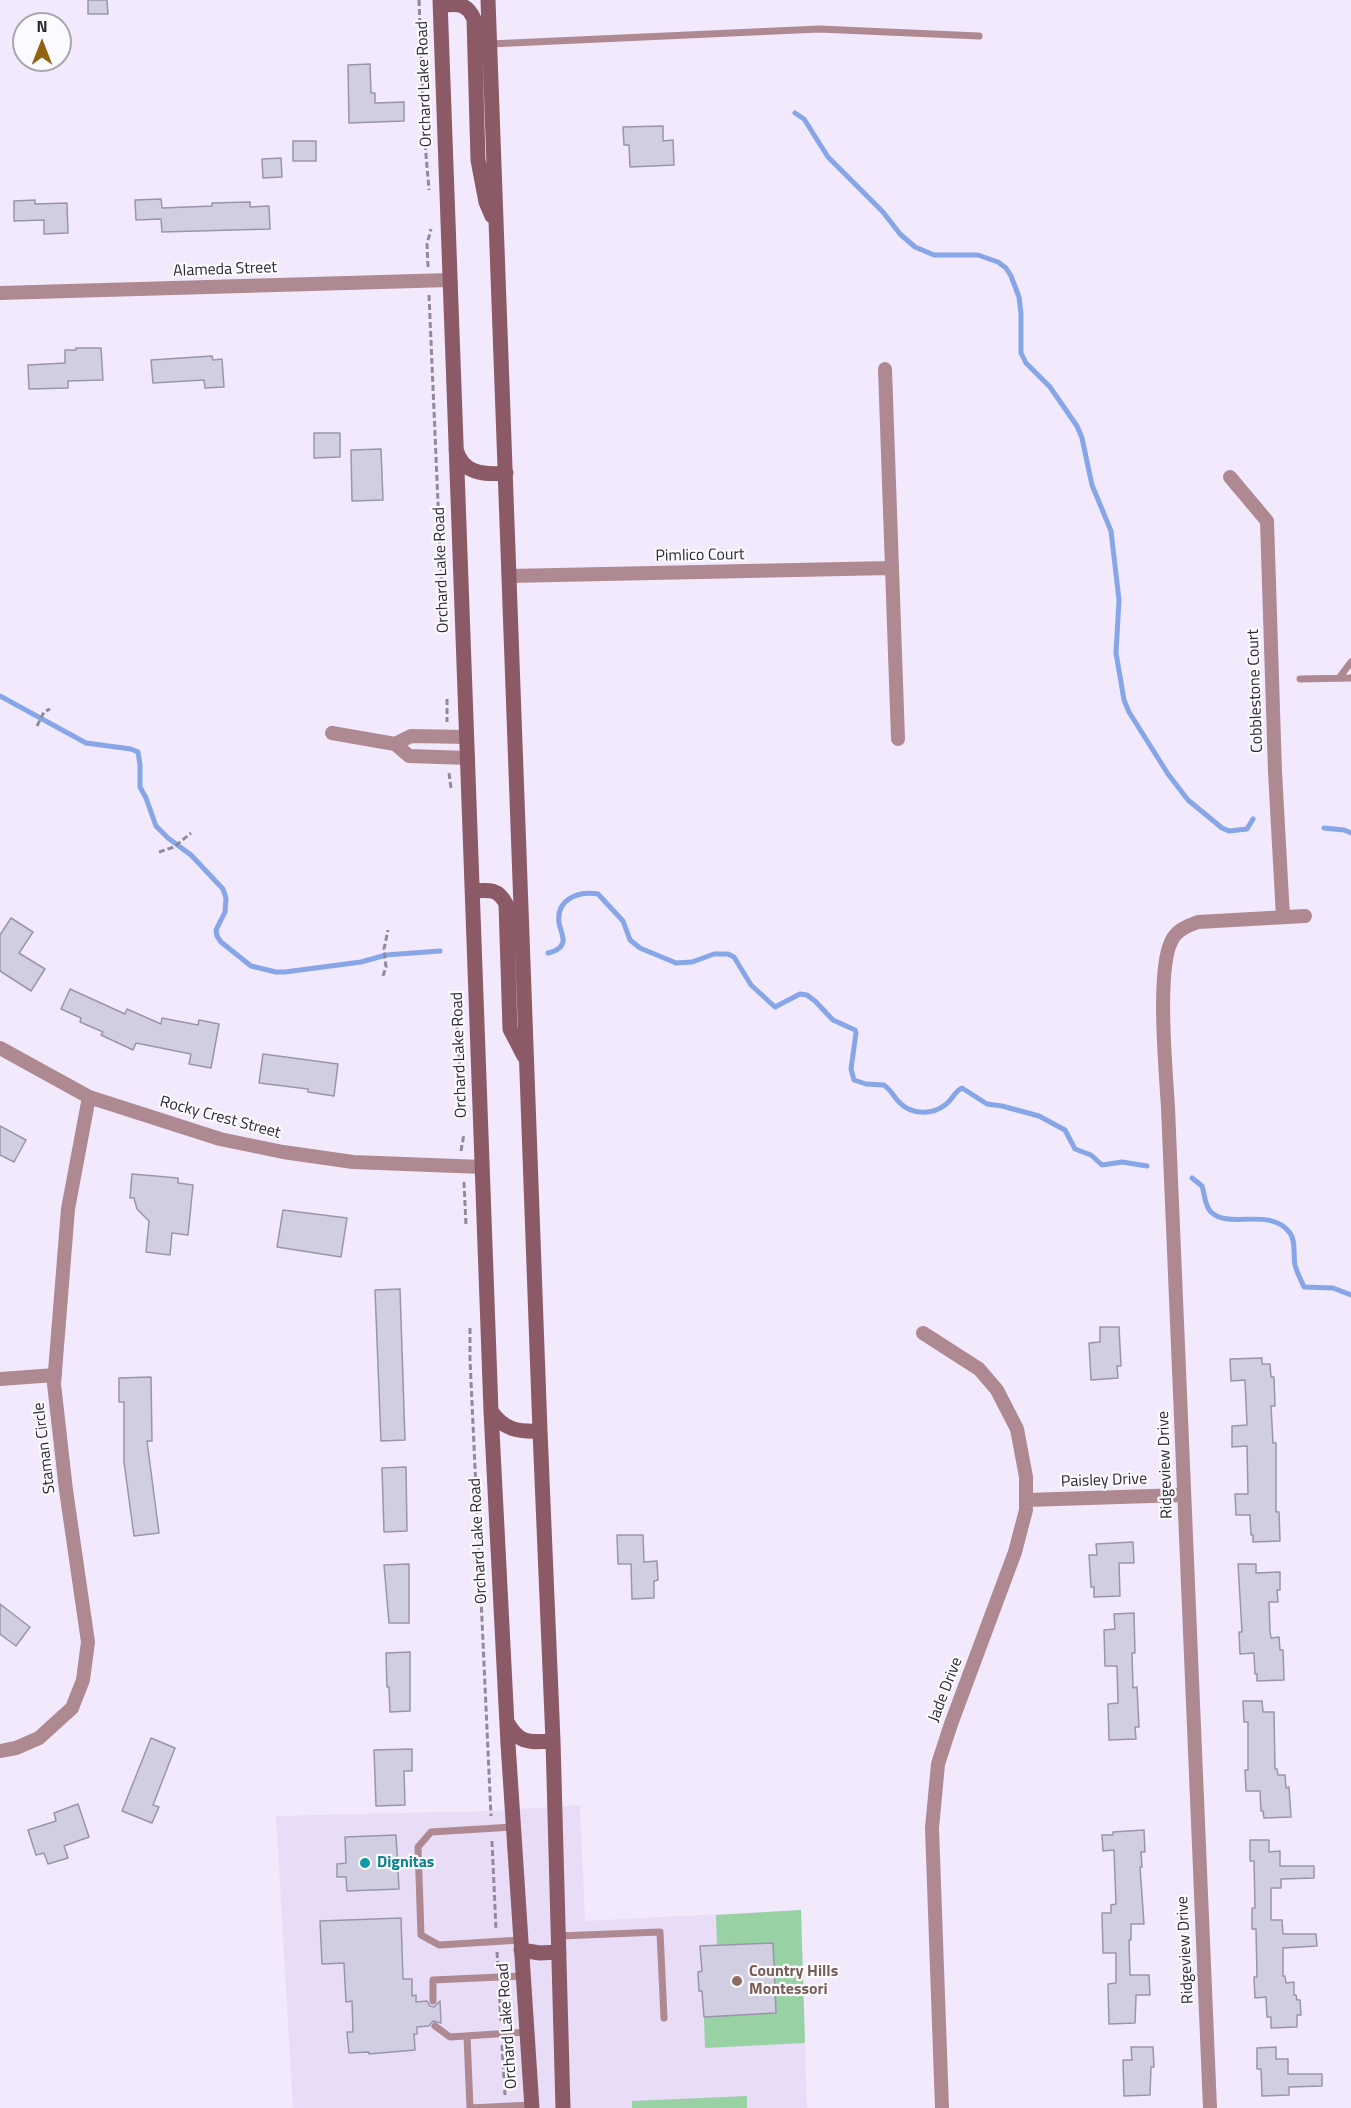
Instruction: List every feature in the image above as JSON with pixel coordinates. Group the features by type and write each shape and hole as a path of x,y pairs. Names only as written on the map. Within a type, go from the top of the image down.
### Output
{"main road":[{"path":"488,0 553,1741 563,2108"},
{"path":"440,3 463,6 470,10 474,19 478,160 486,201 496,227"},
{"name":"Orchard Lake Road","path":"440,3 491,1410 513,1827 532,2107"},
{"path":"455,444 464,464 473,471 483,475 506,473"},
{"path":"472,891 491,890 502,896 506,904 510,1029 527,1061"},
{"path":"491,1410 496,1419 512,1430 540,1431"},
{"path":"507,1722 519,1738 527,1742 553,1741"},
{"path":"520,1945 540,1953 559,1952"}],"street":[{"name":"Alameda Street","path":"0,293 450,279"},
{"path":"885,369 898,740"},
{"name":"Cobblestone Court","path":"1230,477 1267,521 1275,772 1284,917"},
{"name":"Pimlico Court","path":"509,576 891,568"},
{"path":"332,733 395,744 409,756 468,758"},
{"path":"395,744 411,736 467,737"},
{"name":"Ridgeview Drive","path":"1210,2108 1165,1033 1166,952 1173,938 1183,927 1198,922 1305,916"},
{"name":"Rocky Crest Street","path":"0,1048 89,1097 220,1139 283,1152 353,1162 483,1167"},
{"name":"Staman Circle","path":"0,1751 16,1748 39,1738 72,1708 82,1680 87,1652 88,1642 57,1422 55,1375 68,1209 89,1097"},
{"name":"Jade Drive","path":"924,1333 979,1369 997,1390 1017,1429 1026,1477 1026,1510 1015,1552 951,1724 938,1764 934,1790 932,1828 942,2108"},
{"path":"0,1379 55,1375"},
{"name":"Paisley Drive","path":"1026,1500 1183,1495"}],"lane":[{"path":"489,44 819,29 979,36"},
{"path":"1339,678 1351,662"},
{"path":"1300,679 1351,678"},
{"path":"513,1827 431,1832 418,1847 421,1935 440,1945 520,1945"},
{"path":"559,1936 660,1932 664,2018"},
{"path":"433,2001 433,1980 522,1976"},
{"path":"435,2026 450,2037 527,2032"},
{"path":"467,2037 470,2108 532,2107"}],"path":[{"path":"37,726 44,712 51,709"},
{"path":"159,852 174,847 191,833"},
{"path":"383,976 386,967 384,949 388,930"}],"shaded area":[{"path":"580,1805 585,1921 801,1910 807,2108 293,2108 276,1816 491,1811"}],"green space":[{"path":"801,1910 805,2043 705,2048 704,2017 776,2013 773,1943 717,1945 716,1915"},
{"path":"747,2096 747,2108 632,2108 632,2101"}],"building":[{"path":"88,0 107,0 108,14 88,14"},
{"path":"370,64 371,93 375,93 375,103 404,102 404,121 349,123 348,65"},
{"path":"663,126 663,141 673,140 674,165 630,167 629,145 624,145 623,127"},
{"path":"293,141 316,141 316,161 293,161"},
{"path":"281,158 282,177 263,178 262,159"},
{"path":"161,199 162,208 250,202 250,207 269,206 270,229 162,232 161,219 136,220 135,200"},
{"path":"35,200 35,204 67,203 68,233 44,234 44,220 14,221 14,201"},
{"path":"76,348 101,348 103,380 68,381 68,388 29,389 28,365 65,363 65,350 76,350"},
{"path":"212,356 213,360 222,359 224,387 205,388 204,380 153,383 151,360"},
{"path":"314,433 340,433 340,457 314,458"},
{"path":"381,449 383,500 352,501 351,450"},
{"path":"11,918 33,932 19,953 45,969 31,991 0,971 0,935"},
{"path":"70,989 125,1014 127,1009 161,1024 162,1018 198,1025 199,1020 219,1024 211,1068 189,1064 191,1054 136,1043 133,1050 101,1035 103,1032 80,1022 81,1018 61,1009"},
{"path":"263,1054 338,1064 334,1096 308,1092 308,1089 259,1083"},
{"path":"0,1126 26,1140 14,1162 0,1155"},
{"path":"132,1174 178,1178 178,1183 193,1185 188,1235 172,1233 170,1255 146,1252 149,1221 137,1209 134,1198 130,1198"},
{"path":"283,1210 347,1218 341,1257 277,1247"},
{"path":"400,1289 405,1440 381,1441 375,1290"},
{"path":"1100,1327 1119,1327 1121,1366 1117,1366 1118,1378 1091,1380 1089,1343 1100,1342"},
{"path":"1262,1358 1262,1364 1270,1364 1271,1377 1274,1377 1275,1406 1271,1406 1273,1443 1276,1443 1276,1512 1279,1512 1280,1541 1253,1542 1250,1515 1236,1515 1235,1494 1248,1494 1247,1446 1232,1447 1232,1426 1247,1425 1245,1380 1231,1381 1230,1359"},
{"path":"151,1377 152,1441 147,1441 159,1533 134,1536 124,1462 124,1402 119,1402 119,1378"},
{"path":"406,1467 407,1531 384,1532 382,1468"},
{"path":"617,1535 643,1535 644,1562 657,1561 658,1580 654,1581 654,1598 632,1599 631,1564 618,1564"},
{"path":"1133,1542 1134,1563 1119,1563 1120,1596 1094,1597 1089,1555 1097,1555 1096,1544"},
{"path":"409,1564 409,1623 389,1623 384,1565"},
{"path":"1238,1564 1256,1564 1256,1573 1280,1572 1278,1602 1269,1602 1270,1631 1271,1638 1279,1637 1280,1650 1283,1650 1284,1680 1257,1681 1254,1653 1240,1654 1239,1632 1242,1632"},
{"path":"0,1604 30,1627 16,1646 0,1634"},
{"path":"1134,1613 1133,1688 1137,1687 1139,1727 1135,1727 1136,1739 1109,1740 1108,1704 1118,1703 1117,1666 1105,1666 1104,1630 1115,1629 1114,1614"},
{"path":"410,1652 410,1711 390,1712 386,1653"},
{"path":"1243,1701 1262,1701 1263,1712 1274,1712 1275,1769 1278,1775 1285,1775 1286,1788 1289,1787 1291,1817 1264,1818 1263,1811 1261,1811 1260,1791 1246,1791 1248,1722 1244,1722"},
{"path":"151,1738 175,1748 153,1805 159,1807 152,1823 122,1811"},
{"path":"412,1749 412,1771 404,1771 405,1805 376,1806 374,1750"},
{"path":"78,1804 89,1837 64,1846 68,1858 48,1864 44,1853 36,1855 28,1830 56,1821 54,1813"},
{"path":"1144,1830 1145,1852 1141,1852 1142,1867 1140,1867 1144,1924 1131,1924 1130,1975 1149,1975 1150,1995 1136,1995 1135,2023 1109,2024 1108,1984 1116,1983 1116,1953 1103,1953 1102,1913 1111,1913 1111,1905 1116,1904 1114,1850 1103,1851 1102,1835"},
{"name":"Dignitas","path":"396,1835 399,1889 347,1891 346,1877 337,1877 337,1864 346,1863 345,1837"},
{"path":"1250,1840 1269,1840 1269,1852 1280,1851 1280,1866 1314,1866 1314,1878 1281,1879 1281,1888 1271,1888 1271,1920 1282,1920 1283,1934 1316,1934 1317,1946 1283,1948 1283,1976 1285,1976 1286,1983 1294,1982 1294,1995 1297,2000 1300,2000 1301,2015 1297,2015 1297,2027 1271,2028 1271,2017 1267,2017 1266,1997 1255,1998 1256,1929 1252,1929 1252,1908 1255,1908 1254,1861 1250,1861"},
{"path":"401,1918 403,1979 412,1979 412,1996 416,1995 416,2002 427,2001 430,2006 434,2007 440,2001 441,2023 433,2021 429,2026 417,2027 417,2034 414,2034 415,2050 369,2054 369,2052 349,2053 347,2032 353,2032 352,2001 346,2002 344,1963 322,1964 320,1921"},
{"name":"Country Hills Montessori","path":"773,1943 776,2013 704,2017 702,1991 699,1991 698,1972 702,1971 700,1946"},
{"path":"1131,2047 1153,2047 1154,2067 1151,2067 1150,2095 1124,2096 1123,2060 1132,2060"},
{"path":"1276,2047 1276,2059 1288,2059 1288,2074 1322,2074 1322,2086 1289,2087 1289,2095 1262,2096 1261,2069 1257,2069 1257,2048"}],"waterway":[{"path":"795,113 804,119 828,157 915,247 934,255 978,255 998,262 1006,268 1019,297 1021,353 1026,363 1050,387 1077,426 1082,438 1092,485 1111,531 1119,600 1116,653 1124,700 1129,712 1168,774 1188,800 1222,828 1229,831 1247,829 1253,819"},
{"path":"0,696 86,743 138,752 140,787 156,826 191,855 223,889 226,898 225,912 216,930 217,936 221,942 251,966 285,972 361,962 386,955 440,951"},
{"path":"1324,828 1351,833"},
{"path":"548,953 559,948 563,942 559,915 565,902 583,894 598,894 623,921 630,940 640,948 676,963 692,962 714,954 728,954 734,957 751,985 775,1007 800,994 807,995 833,1020 855,1030 851,1069 854,1080 866,1084 884,1085 900,1103 910,1110 934,1111 947,1103 962,1088 987,1104 1039,1116 1065,1130 1075,1149 1091,1155 1102,1165 1122,1162 1147,1166"},
{"path":"1192,1178 1202,1186 1211,1212 1219,1217 1261,1219 1282,1225 1292,1236 1295,1265 1304,1287 1333,1288 1351,1295"}],"place":[{"name":"Dignitas","path":"365,1863"},
{"name":"Country Hills Montessori","path":"737,1981"}]}
